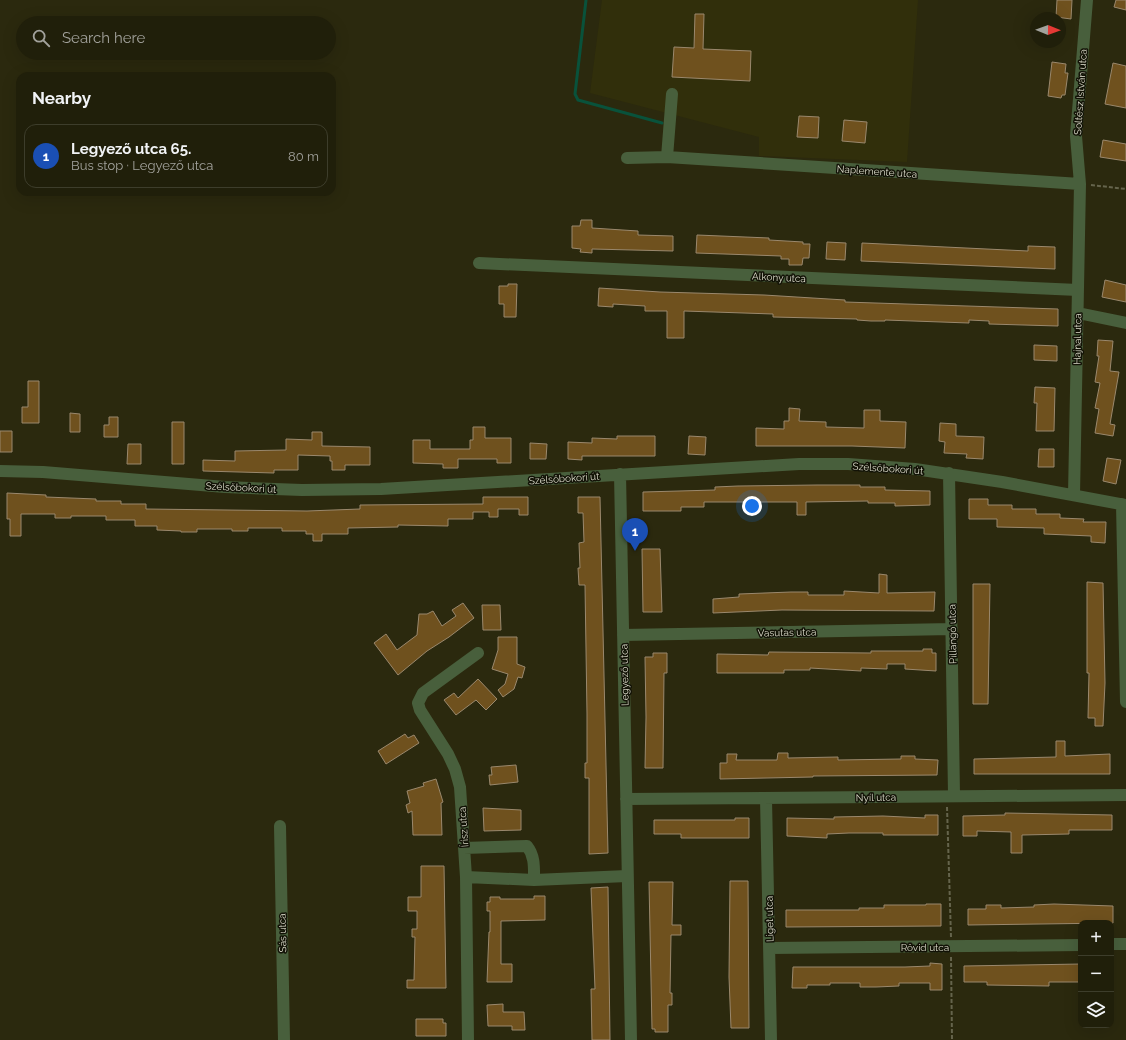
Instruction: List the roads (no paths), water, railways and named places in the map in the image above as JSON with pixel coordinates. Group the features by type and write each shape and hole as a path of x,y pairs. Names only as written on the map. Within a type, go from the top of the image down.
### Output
{"street":[{"name":"Soltész István utca","path":"1080,184 1076,136 1087,0"},
{"path":"667,157 672,94"},
{"name":"Naplemente utca","path":"627,158 667,157 1080,184"},
{"name":"Hajnal utca","path":"1074,495 1080,184"},
{"name":"Alkony utca","path":"480,263 1078,290"},
{"path":"1078,313 1126,323"},
{"name":"Szélsőbokori út","path":"0,471 43,472 225,487 302,490 381,489 799,464 848,464 949,473 1124,505"},
{"name":"Pillangó utca","path":"949,473 954,795"},
{"name":"Legyező utca","path":"620,474 630,1040"},
{"path":"1124,505 1126,702"},
{"name":"Vasutas utca","path":"623,635 952,629"},
{"name":"Írisz utca","path":"468,1040 466,877 460,787 455,769 420,710 418,703 423,693 478,653"},
{"name":"Nyíl utca","path":"626,799 766,799 954,795 1126,795"},
{"name":"Liget utca","path":"766,799 771,1040"},
{"name":"Sás utca","path":"280,826 284,1040"},
{"path":"464,848 527,846 531,851 533,859 534,880"},
{"path":"466,877 534,880 627,876"},
{"path":"1114,944 1126,944"},
{"name":"Rövid utca","path":"770,948 1078,945"}],"waterway":[{"path":"586,0 575,94 578,100 662,123"}],"place":[{"name":"Legyező utca 65.","path":"635,551"}]}
